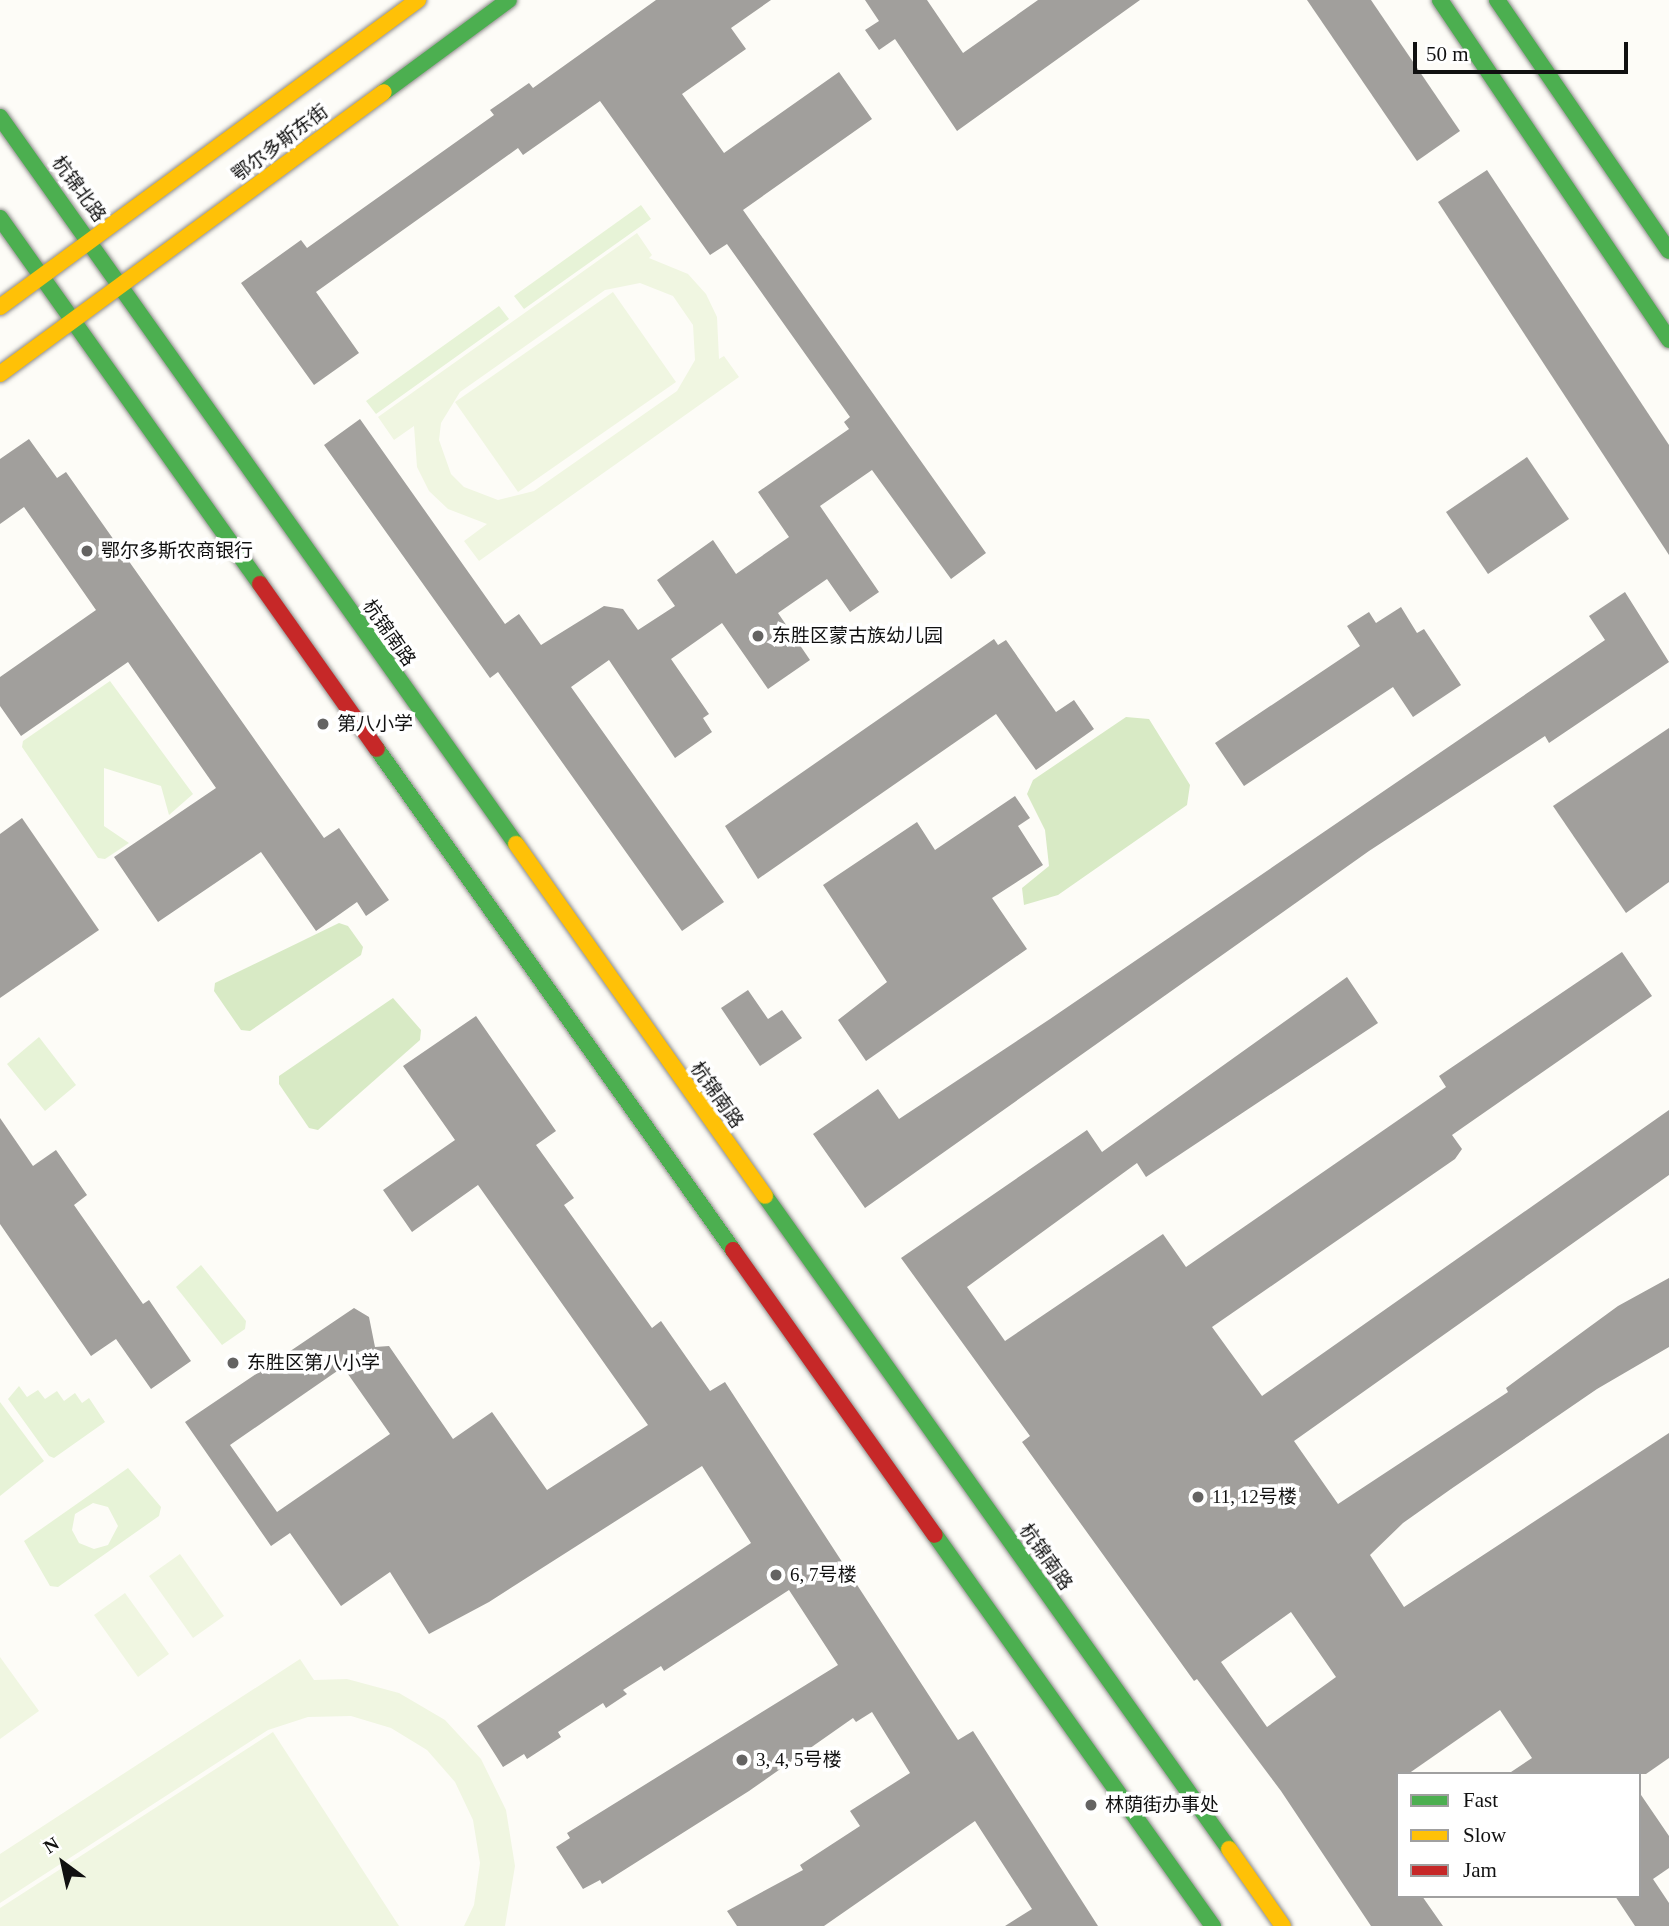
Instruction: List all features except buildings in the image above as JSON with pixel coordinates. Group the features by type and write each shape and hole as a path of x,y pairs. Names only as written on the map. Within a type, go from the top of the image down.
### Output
{"main road":[{"name":"鄂尔多斯东街","path":"0,307 418,0"},
{"name":"鄂尔多斯东街","path":"0,374 509,0"},
{"path":"1440,0 1669,340"},
{"path":"1497,0 1669,251"},
{"name":"杭锦北路","path":"0,117 90,239 118,289"},
{"path":"0,218 76,320 1213,1926"},
{"name":"杭锦南路","path":"118,289 1283,1926"}],"green space":[{"path":"641,205 651,219 524,309 514,296"},
{"path":"637,233 652,255 649,258 688,274 706,294 717,317 719,359 724,356 739,377 479,561 464,541 487,524 448,509 429,491 417,467 414,426 394,440 378,417","holes":["640,283 673,296 693,325 695,360 677,391 534,491 498,500 464,487 451,474 439,440 441,423 460,392 605,290"]},
{"path":"613,292 676,382 518,492 455,402"},
{"path":"499,306 509,319 376,414 366,401"},
{"path":"110,681 193,794 169,815 161,786 104,768 104,826 129,843 105,859 98,858 22,747 23,741"},
{"path":"1126,717 1149,719 1190,785 1187,805 1058,895 1024,905 1022,888 1049,866 1045,830 1027,794 1033,780"},
{"path":"339,923 348,926 363,947 361,955 250,1031 241,1030 214,991 215,983"},
{"path":"393,998 421,1030 420,1040 318,1130 309,1128 279,1084 279,1076"},
{"path":"39,1037 76,1085 45,1111 7,1064"},
{"path":"201,1265 246,1321 245,1329 222,1345 176,1287"},
{"path":"19,1386 27,1397 38,1390 45,1399 57,1391 64,1401 75,1393 82,1403 89,1398 105,1422 54,1458 49,1456 8,1399"},
{"path":"0,1402 44,1461 0,1496"},
{"path":"128,1468 161,1507 159,1516 58,1587 50,1586 24,1541","holes":["93,1503 108,1507 118,1526 108,1545 94,1549 79,1543 72,1530 75,1514"]},
{"path":"180,1554 224,1616 193,1638 149,1576"},
{"path":"125,1593 169,1654 138,1677 94,1615"},
{"path":"0,1657 39,1711 0,1739"},
{"path":"300,1659 314,1680 347,1679 399,1693 445,1720 481,1759 506,1810 515,1866 505,1926 464,1926 474,1905 480,1863 473,1820 455,1782 427,1750 391,1728 351,1716 308,1717 268,1730 0,1903 0,1854"},
{"path":"273,1732 399,1926 0,1926 0,1908"}],"traffic: fast":[{"path":"384,92 509,0"},
{"path":"1440,0 1669,340"},
{"path":"1497,0 1669,251"},
{"path":"0,117 516,844"},
{"path":"0,218 260,584"},
{"path":"377,749 733,1250"},
{"path":"765,1196 1229,1849"},
{"path":"935,1535 1213,1926"}],"traffic: slow":[{"path":"0,307 418,0"},
{"path":"0,374 384,92"},
{"path":"516,844 765,1196"},
{"path":"1229,1849 1283,1926"}],"traffic: jam":[{"path":"260,584 377,749"},
{"path":"733,1250 935,1535"}],"place":[{"name":"鄂尔多斯农商银行","path":"87,551"},
{"name":"东胜区蒙古族幼儿园","path":"758,636"},
{"name":"第八小学","path":"323,724"},
{"name":"东胜区第八小学","path":"233,1363"},
{"name":"11, 12号楼","path":"1198,1497"},
{"name":"6, 7号楼","path":"776,1575"},
{"name":"3, 4, 5号楼","path":"742,1760"},
{"name":"林荫街办事处","path":"1091,1805"}]}
